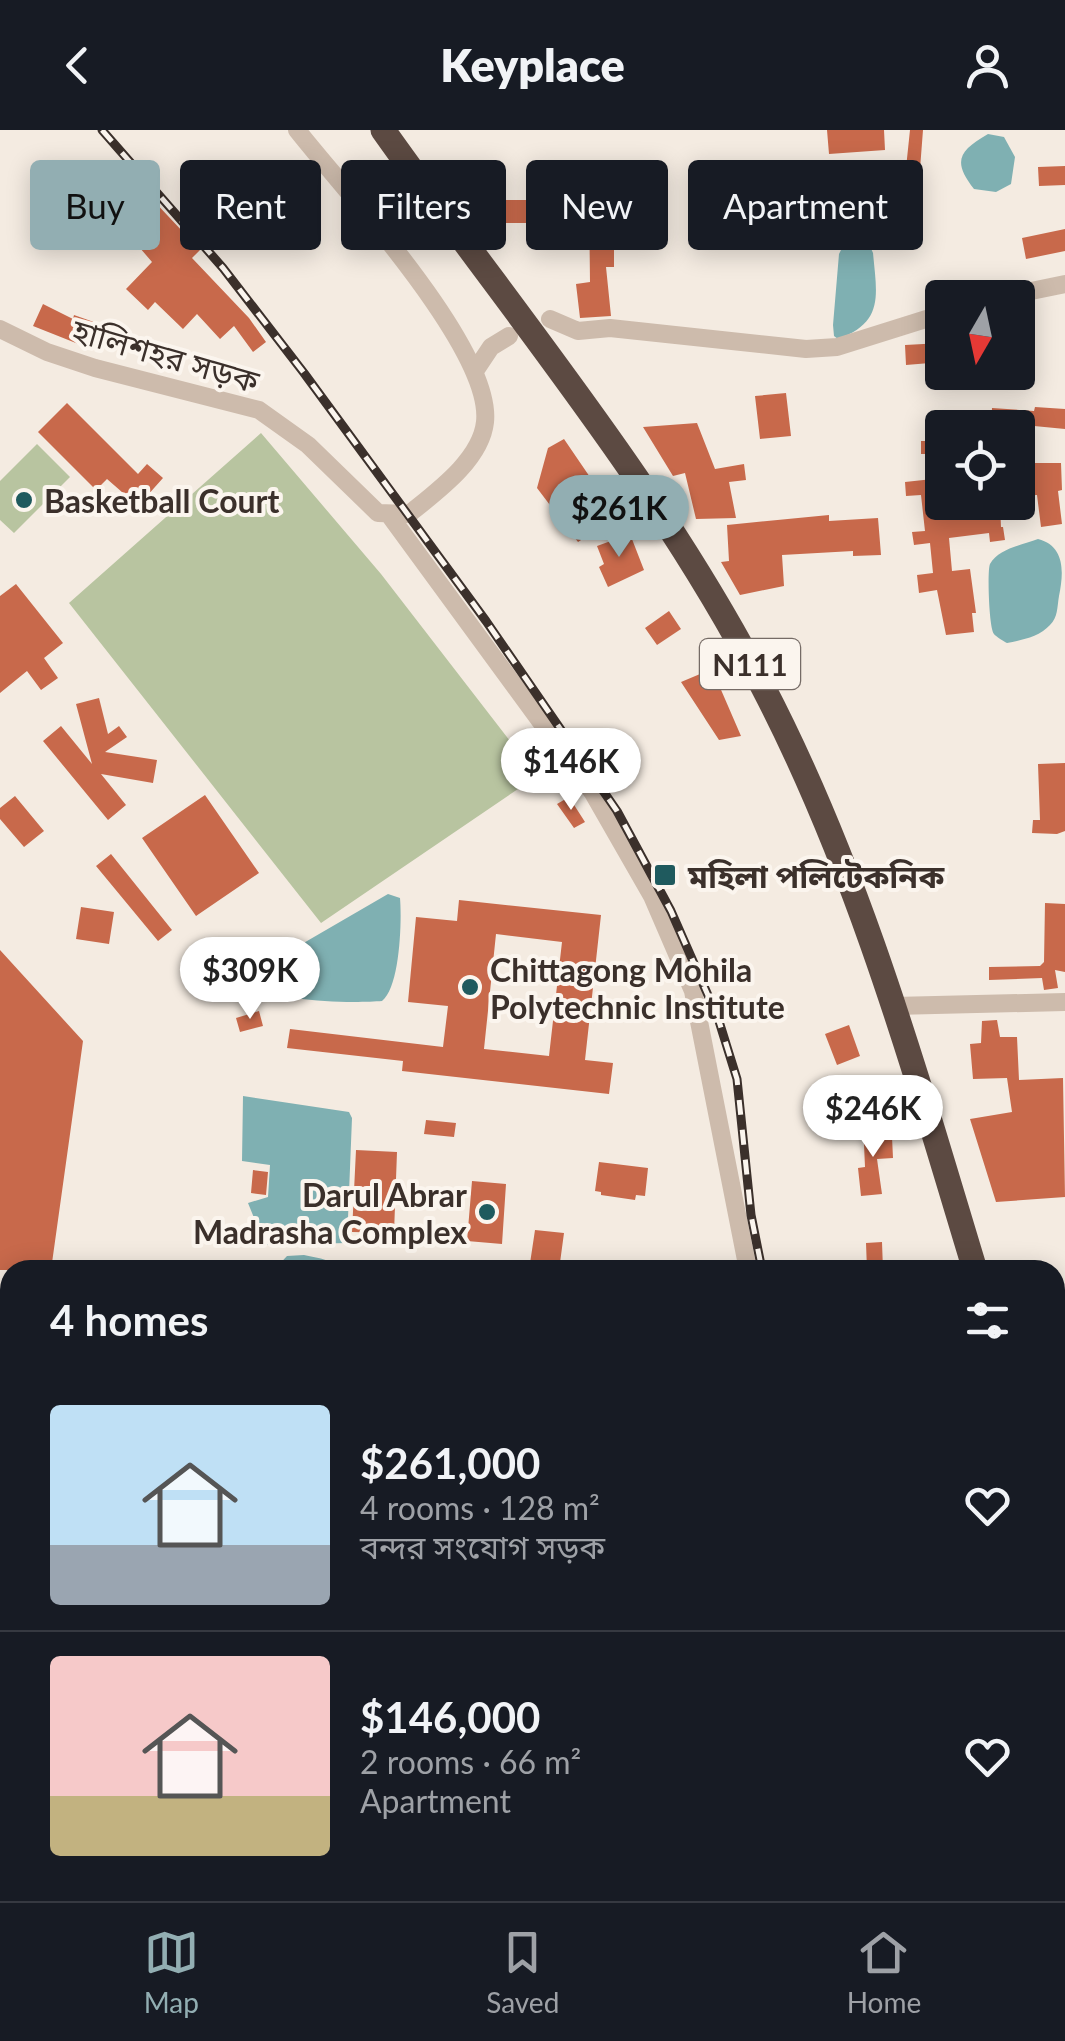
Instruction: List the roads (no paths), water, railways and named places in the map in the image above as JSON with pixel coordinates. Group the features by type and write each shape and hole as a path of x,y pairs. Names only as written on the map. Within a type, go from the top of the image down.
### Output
{"highway":[{"name":"N111","path":"383,130 595,420 698,574 762,684 841,854 894,1006 972,1260"}],"street":[{"path":"298,130 462,344 485,405 485,422 476,450 408,514 390,516"},
{"path":"1035,290 1065,284"},
{"path":"550,319 578,331 610,328 806,349 837,347 925,319"},
{"name":"হালিশহর সড়ক","path":"0,329 48,352 95,368 259,410 308,445 378,513 390,516 584,779 652,896 693,991 746,1260"},
{"path":"474,371 491,346 509,336"},
{"path":"894,1006 1065,1002"}],"water":[{"path":"988,134 1004,137 1015,157 1011,184 996,192 974,189 961,164 965,151"},
{"path":"841,250 872,250 876,295 870,316 853,332 838,339 833,325"},
{"path":"1038,539 1053,547 1060,561 1062,578 1056,615 1041,632 1007,643 992,630 990,564 1005,551"},
{"path":"388,894 400,898 400,937 393,982 382,1001 293,997 261,987 253,978 264,966"},
{"path":"243,1096 349,1112 352,1118 347,1243 265,1245 248,1203 268,1197 270,1165 242,1161"},
{"path":"304,1255 324,1260 283,1260 287,1256"}],"railway":[{"path":"102,130 223,268 304,373 486,621 617,811 671,911 718,1018 737,1079 751,1215 760,1260"}],"place":[{"name":"Basketball Court","path":"24,500"},
{"name":"মহিলা পলিটেকনিক","path":"665,875"},
{"name":"Chittagong Mohila Polytechnic Institute","path":"470,987"},
{"name":"Darul Abrar Madrasha Complex","path":"487,1212"}]}
